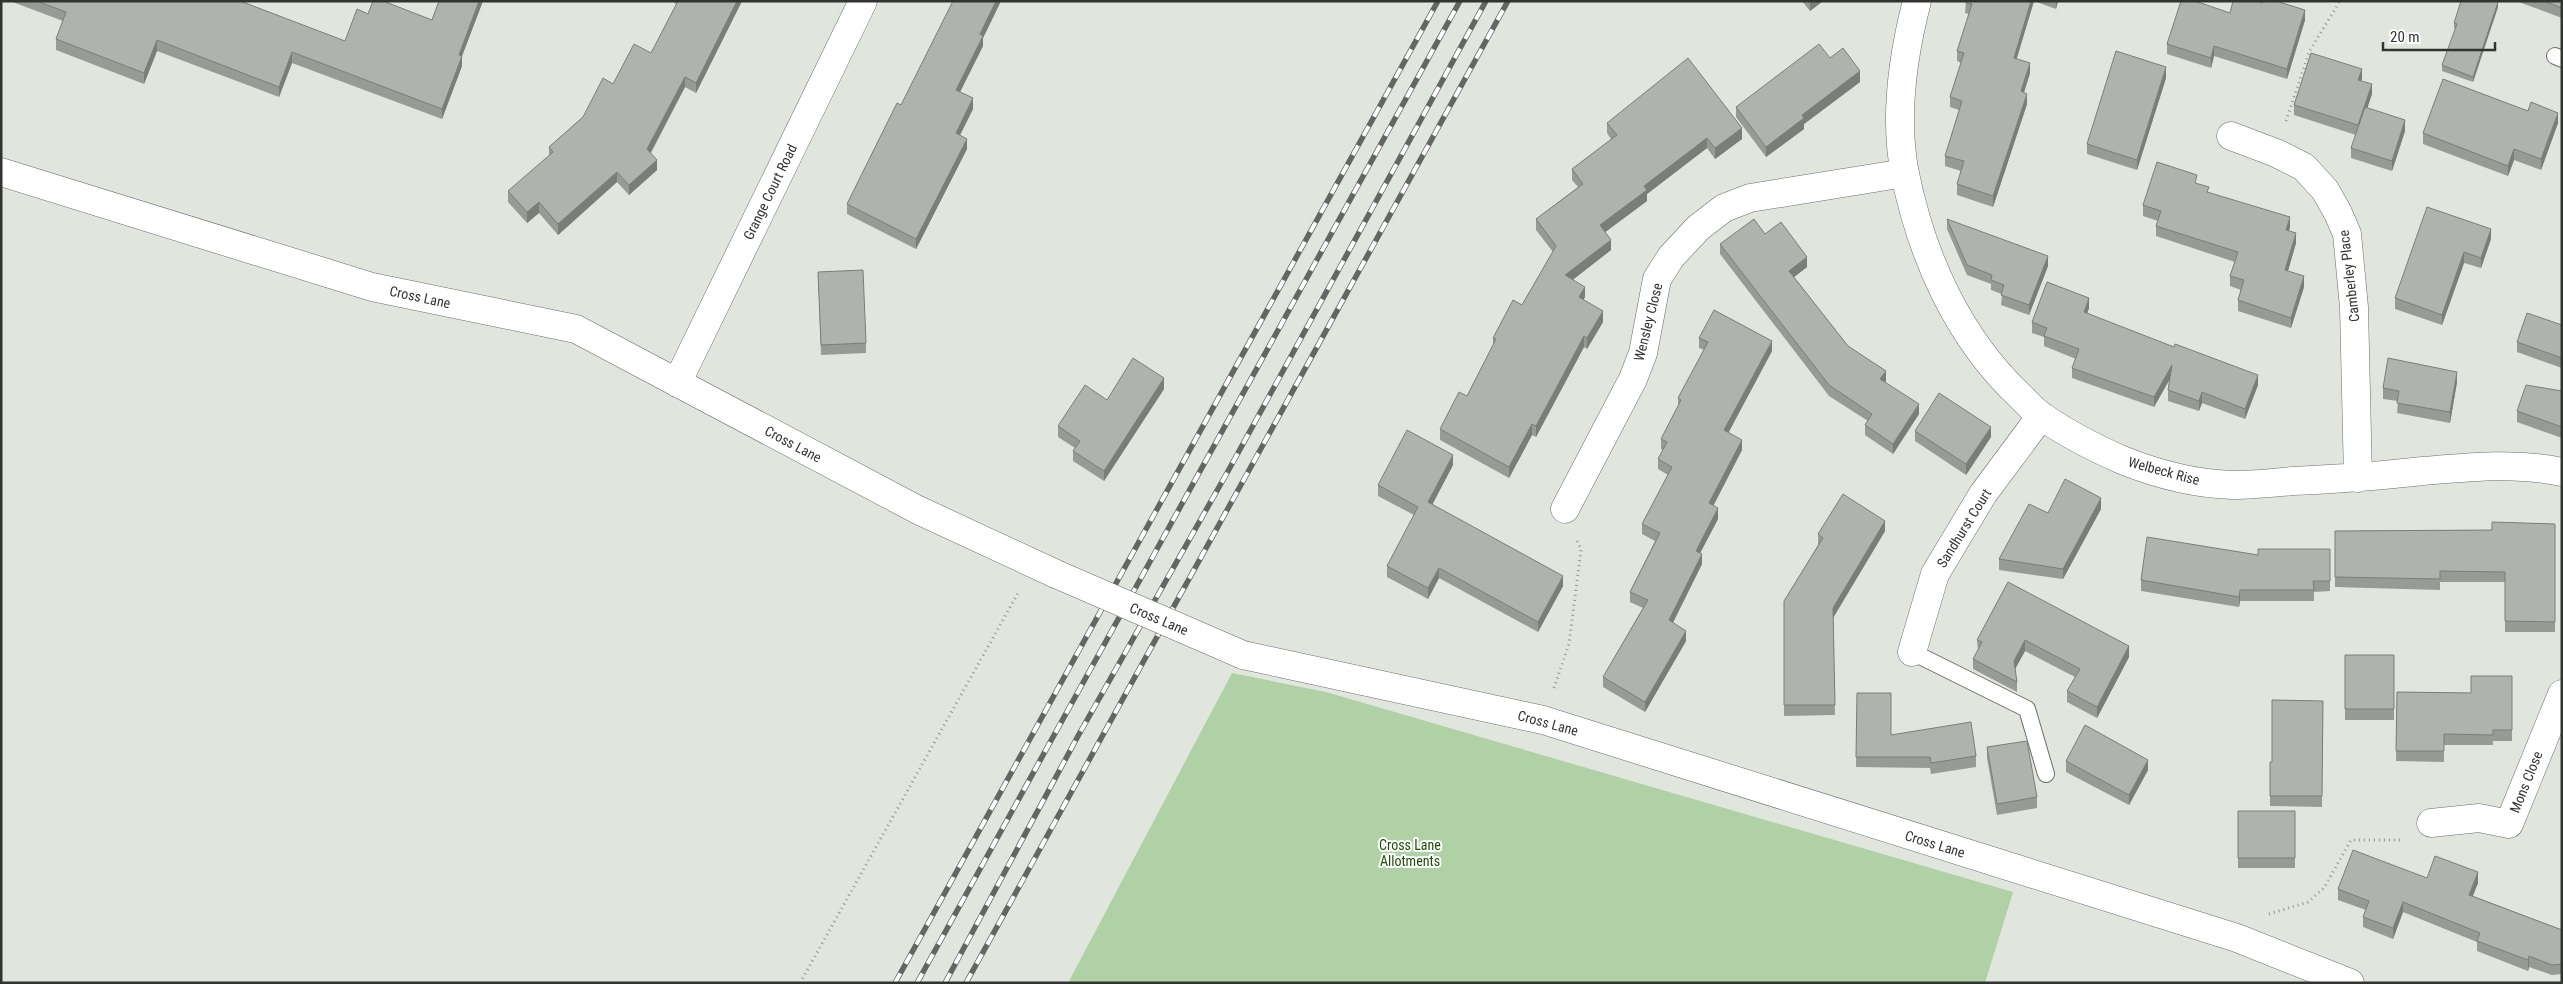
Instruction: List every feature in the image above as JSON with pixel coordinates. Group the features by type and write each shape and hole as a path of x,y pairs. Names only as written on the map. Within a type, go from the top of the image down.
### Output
{"street":[{"name":"Grange Court Road","path":"677,383 863,1"},
{"name":"Welbeck Rise","path":"1917,1 1902,66 1900,112 1905,173 1926,249 1941,286 1968,336 2001,378 2041,416 2099,450 2141,468 2194,482 2234,485 2358,478 2492,465 2535,466 2562,472"},
{"name":"Camberley Place","path":"2231,136 2276,153 2304,168 2325,190 2347,234 2354,307 2358,478"},
{"name":"Cross Lane","path":"1,172 372,287 576,328 918,510 1056,574 1243,655 1543,720 2237,938 2350,983"},
{"name":"Wensley Close","path":"1565,509 1633,380 1643,353 1657,280 1671,257 1698,228 1724,208 1750,198 1905,173"},
{"name":"Sandhurst Court","path":"1912,652 1935,574 1983,494 2041,416"},
{"name":"Mons Close","path":"2431,823 2479,818 2509,824 2562,694"}],"lane":[{"path":"1912,652 2027,709 2046,774"}],"path":[{"path":"2276,153 2309,52 2340,1"},
{"path":"1543,720 1569,644 1581,550 1565,509"},
{"path":"800,983 1019,594 1010,589"},
{"path":"2237,938 2247,921 2308,902 2324,888 2351,840 2424,840 2431,823"}],"green space":[{"name":"Cross Lane Allotments","path":"1232,673 1326,692 2013,892 1985,983 1068,983"}],"building":[{"path":"37,1 240,1 345,41 357,9 368,14 373,1 383,1 432,20 439,1 479,1 459,55 462,56 442,109 292,52 279,87 157,40 144,73 56,39 66,12"},
{"path":"678,1 737,1 696,83 685,77 647,149 657,160 629,185 617,172 558,224 539,202 527,212 508,191 553,152 549,147 583,117 603,78 613,84 634,44 651,53"},
{"path":"953,1 996,1 980,34 983,36 956,90 973,98 956,133 967,139 916,239 847,204 897,103 901,105"},
{"path":"1966,1 2031,1 2014,58 2030,63 2021,91 2027,94 1993,196 1957,184 1964,161 1945,156 1962,101 1950,97 1964,53 1957,51 1972,4"},
{"path":"2181,1 2195,1 2230,13 2233,1 2258,1 2262,3 2263,1 2276,1 2305,10 2287,69 2214,46 2211,58 2167,44"},
{"path":"2461,1 2498,2 2473,77 2442,65 2457,24 2454,23"},
{"path":"2544,1 2562,1 2562,8"},
{"path":"1819,44 1830,58 1843,48 1860,71 1802,115 1804,118 1766,147 1736,107"},
{"path":"2116,51 2166,67 2137,160 2087,144"},
{"path":"2311,53 2362,69 2358,80 2372,84 2358,125 2294,105"},
{"path":"1688,58 1742,128 1715,148 1707,138 1644,186 1647,190 1600,225 1611,240 1565,275 1585,287 1579,297 1603,311 1587,338 1584,336 1536,426 1532,424 1509,467 1440,429 1459,392 1467,396 1496,339 1493,338 1513,300 1522,305 1556,246 1536,219 1583,184 1572,169 1617,135 1607,123"},
{"path":"2443,79 2528,111 2531,102 2558,113 2541,159 2514,149 2508,166 2423,133"},
{"path":"2365,107 2405,120 2392,161 2351,148"},
{"path":"2157,162 2197,175 2195,183 2209,187 2207,192 2290,217 2286,230 2296,233 2285,270 2304,276 2291,318 2238,300 2244,280 2230,276 2238,252 2156,226 2161,211 2143,205"},
{"path":"2427,207 2491,229 2481,258 2464,252 2442,315 2395,298"},
{"path":"1754,219 1765,234 1781,222 1807,257 1789,271 1848,346 1886,371 1880,379 1919,404 1893,444 1865,425 1872,414 1829,385 1720,244"},
{"path":"1947,219 2048,256 2029,305 2001,295 2004,285 1991,280 1992,275 1967,265"},
{"path":"863,270 866,343 821,345 818,272"},
{"path":"2047,282 2089,298 2084,312 2174,347 2175,344 2258,375 2245,409 2202,392 2199,401 2168,390 2172,365 2154,397 2072,368 2079,349 2044,336 2047,328 2032,322"},
{"path":"1714,310 1772,341 1724,430 1742,440 1709,503 1718,508 1696,551 1702,554 1669,620 1686,631 1645,702 1603,677 1648,600 1630,592 1660,533 1642,524 1672,467 1658,459 1667,442 1661,439 1681,400 1678,398 1708,342 1699,338"},
{"path":"2527,313 2562,325 2562,358 2517,342"},
{"path":"1133,358 1164,378 1104,471 1073,451 1080,441 1058,426 1085,385 1107,400"},
{"path":"2388,358 2457,372 2450,412 2397,403 2399,391 2383,388"},
{"path":"2526,385 2562,391 2562,427 2517,411"},
{"path":"1939,393 1991,427 1966,464 1915,431"},
{"path":"1407,430 1453,455 1428,502 1563,576 1538,622 1439,568 1428,588 1387,566 1418,507 1378,485"},
{"path":"2065,479 2101,498 2063,569 1999,559 2029,504 2048,513"},
{"path":"1843,494 1885,521 1833,608 1835,705 1784,705 1784,601 1823,538 1818,534"},
{"path":"2492,522 2555,524 2555,622 2505,621 2505,572 2440,571 2440,579 2335,577 2335,531 2492,530"},
{"path":"2147,537 2258,555 2258,549 2330,549 2330,581 2313,581 2314,590 2240,590 2239,597 2141,580"},
{"path":"2008,582 2129,646 2097,707 2067,691 2080,669 2025,640 2014,661 2017,682 1973,659 1982,642 1977,640"},
{"path":"2345,655 2394,655 2394,709 2345,709"},
{"path":"2471,676 2512,676 2512,730 2493,730 2493,735 2444,734 2444,751 2396,751 2397,692 2471,693"},
{"path":"1857,693 1891,693 1891,735 1971,722 1976,756 1931,763 1930,757 1856,757"},
{"path":"2272,700 2323,701 2322,796 2270,796"},
{"path":"2085,725 2148,760 2129,795 2066,761"},
{"path":"2027,741 2037,797 1997,804 1987,747"},
{"path":"2238,811 2295,811 2295,858 2238,858"},
{"path":"2353,850 2427,878 2435,856 2478,872 2469,895 2562,930 2562,964 2552,965 2529,956 2528,960 2477,941 2480,933 2403,902 2393,928 2363,917 2369,901 2338,889"}],"railway":[{"path":"895,983 1438,1"},
{"path":"917,983 1460,1"},
{"path":"945,983 1078,736 1227,473 1486,1"},
{"path":"966,983 1508,1"}]}
